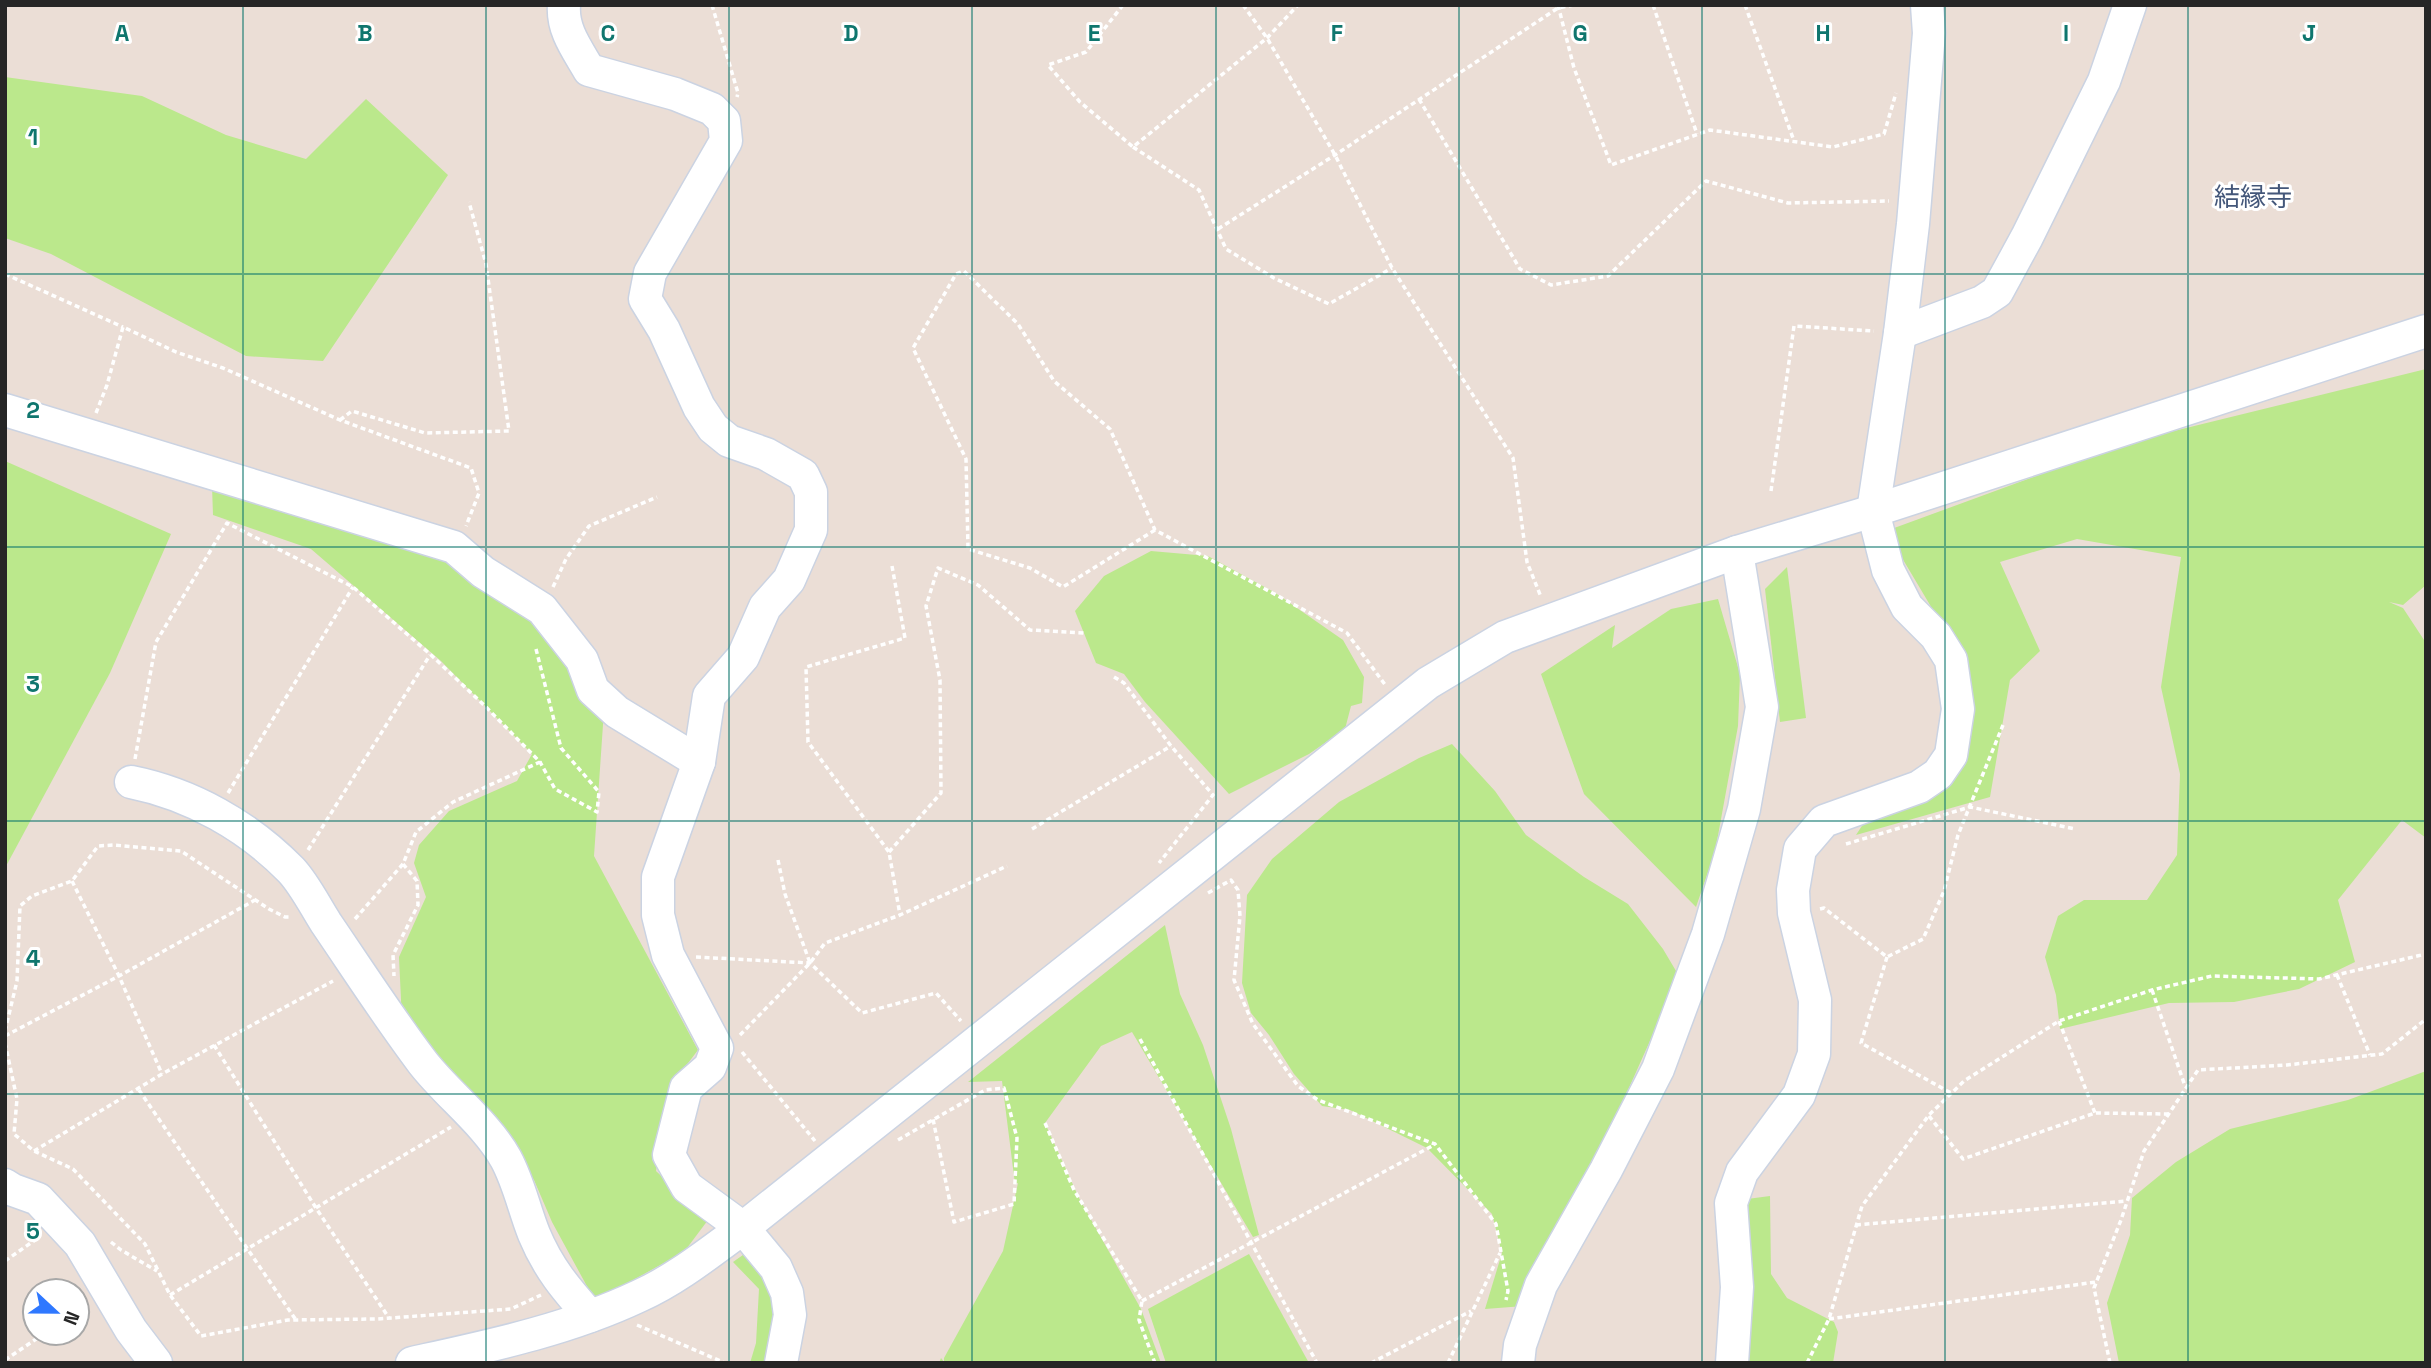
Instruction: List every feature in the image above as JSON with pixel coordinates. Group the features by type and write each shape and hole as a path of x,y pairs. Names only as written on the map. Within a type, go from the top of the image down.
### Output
{"street":[{"path":"564,5 563,19 571,40 589,70 675,94 712,109 724,121 726,141 650,273 645,299 664,330 699,407 713,428 729,441 766,454 803,475 811,492 811,530 789,580 765,607 743,657 709,696 699,762 658,877 657,915 668,955 717,1048 710,1067 686,1088 668,1156 687,1187 743,1228 776,1268 787,1293 790,1315 781,1363"},
{"path":"1732,1363 1737,1287 1731,1203 1742,1172 1799,1095 1814,1054 1815,1000 1794,914 1793,890 1800,849 1824,821 1919,787 1938,774 1951,755 1958,709 1951,660 1936,636 1907,607 1888,570 1873,512 1900,333 1915,200 1929,33 1927,5"},
{"path":"1900,333 1982,302 1997,292 2104,81 2130,5"},
{"path":"412,1363 490,1346 597,1314 641,1296 672,1278 743,1228 1428,682 1505,637 1550,618 1737,552 1873,512 2426,331"},
{"path":"5,410 454,547 483,572 542,609 582,660 593,690 617,712 699,762"},
{"path":"1518,1363 1520,1345 1541,1285 1606,1170 1658,1069 1708,934 1744,809 1762,706 1737,552"},
{"path":"131,782 153,786 184,797 216,813 266,846 293,873 356,969 425,1065 472,1115 505,1157 534,1233 562,1285 597,1314"},
{"path":"5,1185 38,1199 80,1244 131,1330 156,1363"}],"path":[{"path":"712,5 738,93 724,121"},
{"path":"1123,5 1086,52 1048,65 1080,102 1133,147 1199,190 1226,248 1274,278 1329,304 1392,268"},
{"path":"1243,5 1267,38 1335,155 1392,268 1513,458 1527,562 1550,618"},
{"path":"1133,147 1267,38 1298,5"},
{"path":"1218,229 1335,155 1558,6 1574,5"},
{"path":"1653,5 1697,134"},
{"path":"1745,5 1794,141"},
{"path":"1558,6 1574,68 1611,164 1710,130 1833,147 1884,134 1899,85"},
{"path":"1419,99 1520,269 1551,285 1608,276 1706,181 1788,203 1915,200"},
{"path":"340,420 352,411 425,433 509,431 486,264 469,202"},
{"path":"1155,530 1063,587 1030,568 968,549 967,459 914,348 956,274 964,271 1018,324 1054,381 1110,429 1155,530 1347,633 1400,705"},
{"path":"5,274 176,352 223,368 340,420 471,468 479,493 456,551"},
{"path":"1770,491 1794,326 1900,333"},
{"path":"87,434 107,385 123,327"},
{"path":"542,609 566,559 589,526 657,497"},
{"path":"131,782 156,642 227,523 353,587 486,706 540,762 555,789 597,812 599,792 561,748 536,649"},
{"path":"892,566 905,638 806,667 808,742 889,852 900,915"},
{"path":"889,852 941,793 940,680 926,606 938,568 978,585 1030,630 1084,633"},
{"path":"216,813 353,587"},
{"path":"293,873 431,654"},
{"path":"1114,677 1124,683 1213,796 1157,864 1164,893"},
{"path":"1951,1093 1861,1043 1887,957 1923,939 1944,891 1958,835 2003,725"},
{"path":"1032,829 1171,746"},
{"path":"337,939 403,864 416,832 453,802 540,762"},
{"path":"1846,844 1970,807 2076,830"},
{"path":"5,1034 17,981 20,905 32,896 72,881 98,846 181,851 285,917 297,917 314,905"},
{"path":"778,860 785,894 810,963 862,1013 936,993 978,1041"},
{"path":"394,981 393,955 418,905 417,881 403,864"},
{"path":"830,1159 734,1042 810,963 825,943 900,915 1007,866"},
{"path":"1200,898 1231,880 1238,890 1240,916 1234,980 1253,1024 1298,1086 1318,1100 1435,1144 1496,1224 1508,1291 1506,1303"},
{"path":"72,881 119,976 162,1074"},
{"path":"5,1034 119,976 255,900"},
{"path":"1794,914 1824,908 1887,957"},
{"path":"1807,1363 1829,1319 1862,1206 1929,1115 1964,1081 2059,1021 2152,990 2212,976 2319,979 2426,954"},
{"path":"668,955 810,963"},
{"path":"34,1151 162,1074 356,969"},
{"path":"2337,975 2370,1055"},
{"path":"2152,990 2185,1086"},
{"path":"2110,1363 2094,1288 2144,1151 2198,1070 2287,1065 2382,1054 2426,1019"},
{"path":"2059,1021 2095,1113"},
{"path":"1140,1039 1317,1363"},
{"path":"5,1043 17,1099 14,1134 34,1151 73,1169 145,1244 170,1296 201,1336 296,1320 390,1318 511,1309 562,1285"},
{"path":"214,1045 316,1208 390,1318"},
{"path":"889,1146 933,1119 985,1090 1003,1088 1017,1138 1014,1204 954,1222 933,1119"},
{"path":"139,1089 296,1320"},
{"path":"1929,1115 1963,1159 2095,1113 2168,1114"},
{"path":"170,1296 472,1115"},
{"path":"1045,1123 1074,1190 1142,1301 1139,1320 1155,1363"},
{"path":"1142,1301 1435,1144"},
{"path":"1856,1225 2127,1201"},
{"path":"5,1261 40,1236"},
{"path":"1448,1363 1501,1251"},
{"path":"1829,1319 2096,1282"},
{"path":"1371,1363 1473,1310"},
{"path":"597,1314 725,1363"},
{"path":"5,1360 24,1347"}],"green space":[{"path":"5,77 142,96 226,135 306,159 366,99 448,175 323,361 246,356 51,254 5,238"},
{"path":"2426,369 2426,585 2403,605 2389,602 2403,608 2426,643 2426,838 2402,820 2338,900 2355,962 2299,989 2234,1002 2169,1003 2060,1029 2056,995 2045,957 2058,916 2084,900 2147,900 2177,855 2180,774 2161,687 2181,557 2077,539 2000,562 2040,651 2010,680 1990,797 1856,835 1869,815 1945,788 1952,642 1886,531 2129,442"},
{"path":"5,461 171,534 110,673 5,868"},
{"path":"212,486 448,545 542,609 604,710 594,856 698,1050 670,1087 656,1171 708,1220 684,1252 595,1301 552,1222 534,1180 504,1138 402,1021 399,957 426,897 414,863 419,845 449,811 517,781 532,754 441,661 311,549 213,515"},
{"path":"1151,551 1208,556 1274,592 1343,640 1364,677 1362,703 1351,706 1345,729 1309,754 1229,794 1145,702 1124,674 1096,663 1075,611 1104,576"},
{"path":"1787,567 1806,718 1780,722 1765,589"},
{"path":"1718,599 1740,674 1738,726 1715,852 1696,907 1584,794 1541,674 1615,625 1612,648 1671,609"},
{"path":"1452,744 1495,791 1526,835 1584,877 1628,904 1663,949 1679,976 1603,1146 1524,1306 1485,1309 1502,1253 1492,1214 1427,1148 1350,1110 1322,1106 1294,1074 1251,1013 1242,983 1247,895 1272,859 1339,802 1419,758"},
{"path":"1165,925 1180,994 1203,1045 1231,1129 1259,1235 1253,1237 1132,1032 1101,1046 1045,1123 1079,1198 1141,1309 1161,1363 939,1363 941,1358 944,1362 1003,1251 1018,1183 1015,1184 1002,1081 968,1082"},
{"path":"2426,1071 2426,1363 2119,1363 2107,1303 2130,1235 2132,1198 2176,1162 2230,1129 2348,1100"},
{"path":"1770,1196 1771,1274 1787,1298 1834,1322 1838,1332 1833,1363 1732,1363 1732,1201"},
{"path":"750,1250 783,1307 771,1363 750,1363 756,1343 759,1289 733,1262"},
{"path":"1249,1254 1309,1363 1166,1363 1148,1309"}],"district":[{"name":"結縁寺","path":"2253,197"}]}
